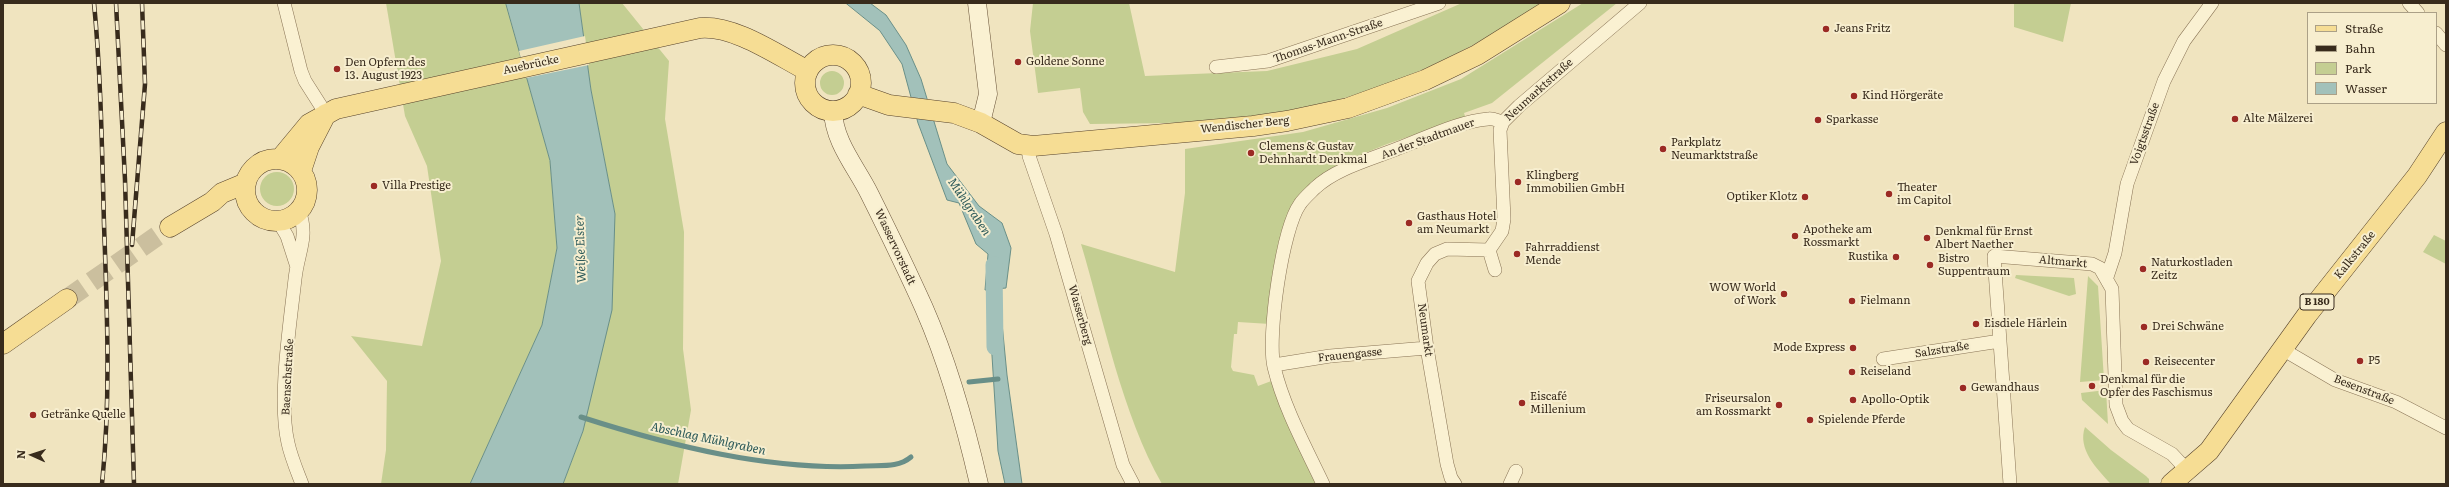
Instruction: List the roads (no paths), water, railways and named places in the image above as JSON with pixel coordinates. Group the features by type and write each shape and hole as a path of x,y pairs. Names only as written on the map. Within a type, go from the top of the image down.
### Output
{"main road":[{"name":"Wendischer Berg","path":"858,94 881,103 954,113 981,123 1008,139 1028,146 1253,126 1287,121 1348,108 1425,80 1477,54 1560,3"},
{"name":"Auebrücke","path":"280,159 301,131 336,109 375,99 686,31 708,28 731,32 808,70"},
{"path":"840,56 848,60 859,75 858,94 850,105 833,111 823,110 810,100 805,86 808,70 821,58 840,56"},
{"path":"301,171 309,147 326,114"},
{"name":"Kalkstraße","path":"2186,469 2209,451 2307,315 2417,176 2446,132"},
{"path":"272,159 280,159 292,163 301,171 307,191 304,204 290,218 278,221 258,215 249,205 245,194 246,182 252,169 258,164 272,159"},
{"path":"170,227 212,202 222,193 246,182"},
{"path":"212,202 249,205"},
{"path":"3,344 67,299"},
{"name":"B 180","path":"2171,484 2186,469"}],"street":[{"path":"284,3 304,81 326,114"},
{"path":"977,3 988,90 981,123"},
{"name":"Thomas-Mann-Straße","path":"1216,67 1268,61 1438,3"},
{"name":"Neumarktstraße","path":"1489,250 1502,231 1504,219 1500,130 1503,122 1519,106 1640,3"},
{"name":"Voigtsstraße","path":"2107,277 2115,252 2127,184 2164,81 2184,41 2212,3"},
{"path":"2409,3 2417,12"},
{"path":"2437,34 2446,45"},
{"name":"Wasservorstadt","path":"833,111 834,122 839,140 869,193 941,347 965,422 979,484"},
{"name":"An der Stadtmauer","path":"1323,484 1287,404 1274,365 1273,339 1280,268 1290,227 1299,204 1316,187 1351,167 1429,136 1477,121 1490,118 1503,122"},
{"name":"Wasserberg","path":"1028,146 1029,156 1056,234 1123,465 1132,484"},
{"name":"Baenschstraße","path":"299,210 304,223 304,241 297,268 286,389 285,423 288,444 302,484"},
{"name":"Baenschstraße","path":"278,221 287,236 297,268"},
{"name":"Neumarkt","path":"1455,484 1451,478 1447,464 1427,348 1418,280 1422,269 1436,254 1447,249 1489,250"},
{"path":"1489,250 1495,270"},
{"name":"Altmarkt","path":"2010,484 1994,256 2092,264 2100,268 2107,277"},
{"path":"2107,277 2112,289 2116,405 2122,421 2128,429 2172,454 2186,469"},
{"name":"Salzstraße","path":"1883,360 2000,341"},
{"name":"Frauengasse","path":"1274,365 1330,356 1427,348"},
{"name":"Besenstraße","path":"2282,349 2335,380 2396,402 2446,428"},
{"path":"1510,484 1516,471"}],"water":[{"name":"Weiße Elster","path":"506,3 579,3 591,90 615,214 612,310 583,431 563,484 470,484 542,325 557,248 550,161"},
{"path":"846,3 870,3 886,15 906,45 921,79 947,164 979,206 1002,223 1011,248 1006,288 985,290 988,254 976,244 959,203 947,200 918,123 902,64 880,31"},
{"path":"1002,323 1007,375 1022,484 1005,484 998,451 990,324"}],"waterway":[{"name":"Mühlgraben","path":"994,265 995,347"},
{"name":"Abschlag Mühlgraben","path":"969,382 998,379"},
{"name":"Abschlag Mühlgraben","path":"581,417 685,447 793,465 829,467 883,466 901,463 911,457"}],"tunnel":[{"path":"67,299 170,227"}],"railway":[{"path":"94,3 101,113 107,322 107,419 102,484"},
{"path":"116,3 125,180 134,484"},
{"path":"132,245 145,84 142,3"}],"place":[{"name":"Jeans Fritz","path":"1826,29"},
{"name":"Goldene Sonne","path":"1018,62"},
{"name":"Den Opfern des 13. August 1923","path":"337,69"},
{"name":"Kind Hörgeräte","path":"1854,96"},
{"name":"Alte Mälzerei","path":"2235,119"},
{"name":"Sparkasse","path":"1818,120"},
{"name":"Parkplatz Neumarktstraße","path":"1663,149"},
{"name":"Clemens & Gustav Dehnhardt Denkmal","path":"1251,153"},
{"name":"Klingberg Immobilien GmbH","path":"1518,182"},
{"name":"Villa Prestige","path":"374,186"},
{"name":"Theater im Capitol","path":"1889,194"},
{"name":"Optiker Klotz","path":"1805,197"},
{"name":"Gasthaus Hotel am Neumarkt","path":"1409,223"},
{"name":"Apotheke am Rossmarkt","path":"1795,236"},
{"name":"Denkmal für Ernst Albert Naether","path":"1927,238"},
{"name":"Fahrraddienst Mende","path":"1517,254"},
{"name":"Rustika","path":"1896,257"},
{"name":"Bistro Suppentraum","path":"1930,265"},
{"name":"Naturkostladen Zeitz","path":"2143,269"},
{"name":"WOW World of Work","path":"1784,294"},
{"name":"Fielmann","path":"1852,301"},
{"name":"Eisdiele Härlein","path":"1976,324"},
{"name":"Drei Schwäne","path":"2144,327"},
{"name":"Mode Express","path":"1853,348"},
{"name":"P5","path":"2360,361"},
{"name":"Reisecenter","path":"2146,362"},
{"name":"Reiseland","path":"1852,372"},
{"name":"Denkmal für die Opfer des Faschismus","path":"2092,386"},
{"name":"Gewandhaus","path":"1963,388"},
{"name":"Apollo-Optik","path":"1853,400"},
{"name":"Eiscafé Millenium","path":"1522,403"},
{"name":"Friseursalon am Rossmarkt","path":"1779,405"},
{"name":"Getränke Quelle","path":"33,415"},
{"name":"Spielende Pferde","path":"1810,420"}]}
